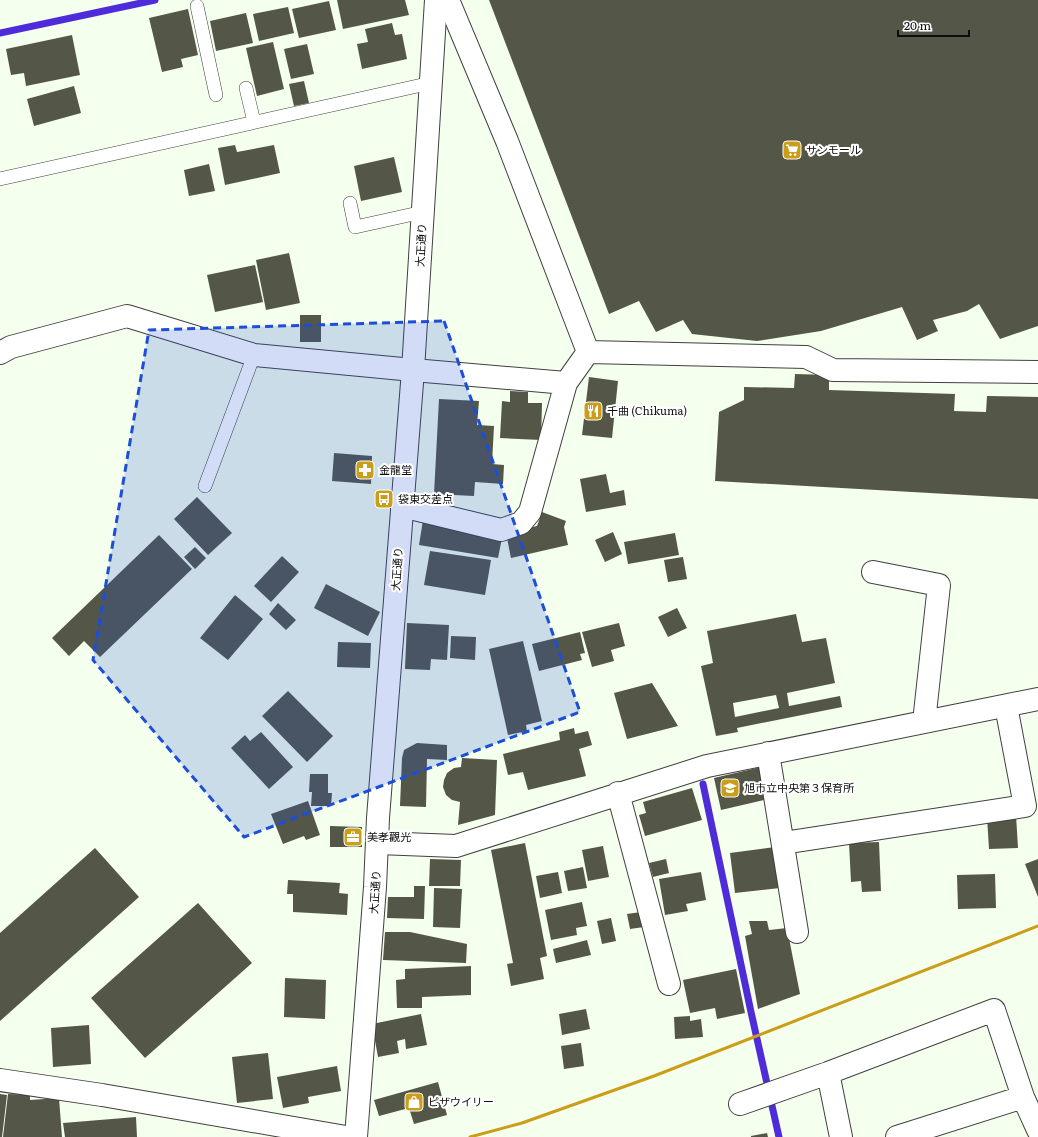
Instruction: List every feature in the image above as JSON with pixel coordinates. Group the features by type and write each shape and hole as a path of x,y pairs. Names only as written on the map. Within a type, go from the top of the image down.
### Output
{"street":[{"name":"大正通り","path":"356,1137 378,843 378,818 413,370 436,0"},
{"path":"448,0 507,141 588,352"},
{"path":"0,353 11,347 127,316 254,355 413,370 566,382"},
{"path":"588,352 806,357 833,370 1038,372"},
{"path":"402,506 502,530 521,523 530,512 566,382 588,352"},
{"path":"873,572 939,585 924,722"},
{"path":"378,843 456,846 618,793 707,766 1038,699"},
{"path":"783,843 1025,806 1006,706"},
{"path":"768,753 797,932"},
{"path":"618,793 669,984"},
{"path":"740,1104 828,1073 994,1010 1023,1096 1038,1130"},
{"path":"828,1073 841,1137"},
{"path":"0,1080 102,1095 346,1137"},
{"path":"897,1137 1023,1096"}],"lane":[{"path":"196,6 216,95"},
{"path":"0,179 431,83"},
{"path":"246,88 254,122"},
{"path":"350,203 355,227 423,212"},
{"path":"205,486 254,355"}],"highlighted area":[{"path":"444,321 580,712 244,837 93,660 149,330"}],"building":[{"path":"337,0 405,0 409,15 343,29"},
{"name":"サンモール","path":"489,0 1038,0 1038,326 1000,339 979,304 967,311 933,320 938,331 917,340 902,307 821,331 757,341 692,334 683,320 656,332 639,301 609,314"},
{"path":"329,1 336,30 299,38 292,9"},
{"path":"288,7 294,33 259,41 253,14"},
{"path":"188,9 198,55 181,59 183,67 162,72 149,18"},
{"path":"246,13 253,43 216,51 210,21"},
{"path":"392,23 395,35 402,34 407,59 362,69 357,44 368,42 365,29"},
{"path":"72,35 80,75 26,86 24,73 11,75 6,49"},
{"path":"273,42 284,89 257,96 246,48"},
{"path":"307,44 314,74 291,79 284,49"},
{"path":"304,81 309,103 294,106 289,84"},
{"path":"74,86 81,113 34,126 27,99"},
{"path":"235,145 237,152 274,145 280,173 225,185 218,148"},
{"path":"394,157 402,192 361,201 354,166"},
{"path":"209,164 215,191 189,196 184,170"},
{"path":"289,253 300,303 266,310 256,260"},
{"path":"255,265 263,302 215,312 207,275"},
{"path":"300,315 321,315 321,342 300,342"},
{"path":"795,374 829,375 829,390 955,394 954,411 986,412 987,396 1038,397 1038,499 715,481 719,412 744,400 744,387 794,388"},
{"path":"589,377 618,381 612,438 582,435"},
{"path":"510,391 528,392 528,403 542,403 541,440 500,438 502,401 510,402"},
{"path":"439,399 479,401 477,425 494,426 492,464 504,465 503,484 475,482 474,496 434,494"},
{"path":"334,453 372,456 371,484 332,481"},
{"path":"606,474 610,493 624,490 626,505 586,512 580,479"},
{"path":"197,497 232,533 208,555 174,519"},
{"path":"542,512 566,521 564,527 568,545 511,558 506,533 537,526"},
{"path":"423,520 503,533 498,558 419,545"},
{"path":"613,532 622,554 605,562 595,540"},
{"path":"675,533 679,555 628,564 624,542"},
{"path":"159,535 192,569 100,657 84,641 69,656 52,638"},
{"path":"195,547 206,558 195,569 184,557"},
{"path":"430,551 491,560 485,595 424,585"},
{"path":"282,556 299,572 271,602 254,586"},
{"path":"683,557 687,579 668,582 664,560"},
{"path":"326,584 380,612 368,636 314,608"},
{"path":"235,595 263,619 228,660 200,638"},
{"path":"278,603 296,620 286,630 269,614"},
{"path":"677,608 687,628 668,637 658,617"},
{"path":"796,614 802,642 826,638 835,683 787,693 789,706 840,696 842,707 737,728 738,732 716,736 701,666 713,663 707,631","holes":["776,695 779,708 735,717 733,703"]},
{"path":"407,623 449,625 447,660 431,659 430,670 405,669"},
{"path":"619,623 625,646 611,650 614,661 592,667 582,632"},
{"path":"580,632 585,653 580,654 582,660 539,671 532,644"},
{"path":"451,636 476,637 475,660 450,658"},
{"path":"523,641 542,721 526,725 527,731 508,735 489,649"},
{"path":"338,642 371,643 370,668 337,667"},
{"path":"652,683 678,726 627,739 614,693"},
{"path":"288,691 333,736 307,762 262,716"},
{"path":"574,728 575,734 588,731 592,745 579,749 586,776 528,790 523,772 508,775 503,754 560,740 559,732"},
{"path":"261,732 293,767 269,789 231,748 245,735 250,741"},
{"path":"417,743 447,745 447,760 427,759 426,807 400,806 402,758 404,750"},
{"path":"462,758 497,760 495,815 458,825 460,802 452,800 446,795 443,787 447,773 454,768 461,767"},
{"path":"761,767 768,799 721,810 714,778"},
{"path":"310,774 328,774 328,793 332,793 331,806 311,806 312,792 309,792"},
{"path":"692,788 702,820 645,836 639,815 646,813 643,802"},
{"path":"308,801 320,835 306,840 304,836 283,844 271,814"},
{"path":"1016,815 1018,848 989,849 987,817"},
{"path":"330,826 362,827 362,847 330,847"},
{"path":"879,842 881,891 862,892 861,881 851,882 849,843"},
{"path":"525,843 547,956 540,958 544,979 511,986 507,964 513,963 491,850"},
{"path":"603,846 609,877 588,881 582,850"},
{"path":"775,847 780,888 735,893 730,853"},
{"path":"95,848 139,897 0,1021 0,933"},
{"path":"430,859 461,860 460,886 429,886"},
{"path":"666,859 669,873 653,877 649,863"},
{"path":"1038,859 1038,897 1025,864"},
{"path":"583,867 587,888 568,891 564,871"},
{"path":"558,872 562,893 540,898 536,876"},
{"path":"701,872 706,900 686,904 688,911 665,915 659,879"},
{"path":"995,874 996,908 958,909 957,875"},
{"path":"288,880 340,883 339,893 348,894 347,915 293,912 293,894 287,894"},
{"path":"414,886 425,886 424,919 387,918 388,897 414,897"},
{"path":"434,888 462,889 460,928 433,927"},
{"path":"582,902 587,926 576,928 577,935 551,940 545,910"},
{"path":"198,903 252,963 145,1058 91,998"},
{"path":"641,912 644,927 630,929 627,914"},
{"path":"611,918 616,941 602,944 597,921"},
{"path":"749,921 767,921 769,930 787,928 800,994 758,1009 745,936 752,934"},
{"path":"385,932 410,932 467,944 466,963 383,960"},
{"path":"587,940 591,955 556,963 553,949"},
{"path":"471,966 471,995 422,997 422,1008 397,1008 396,980 405,979 405,969"},
{"path":"736,969 745,1013 717,1019 715,1008 690,1013 683,980"},
{"path":"285,978 326,980 325,1019 284,1017"},
{"path":"586,1009 590,1029 562,1035 559,1014"},
{"path":"421,1014 427,1045 406,1049 405,1039 397,1041 399,1053 378,1057 372,1024"},
{"path":"690,1016 690,1021 701,1019 703,1037 675,1039 674,1017"},
{"path":"89,1025 91,1064 53,1067 51,1028"},
{"path":"581,1043 584,1066 564,1069 561,1046"},
{"path":"268,1053 273,1099 237,1103 232,1057"},
{"path":"337,1066 341,1091 308,1097 309,1103 283,1108 277,1077"},
{"path":"438,1082 447,1115 414,1124 409,1108 379,1116 374,1100"},
{"path":"0,1094 7,1095 2,1137 0,1137"},
{"path":"8,1094 30,1095 30,1100 59,1098 62,1137 3,1137"},
{"path":"136,1117 137,1137 65,1137 63,1123"},
{"path":"767,1133 768,1137 751,1137 751,1136"}],"waterway":[{"path":"0,33 155,0"},
{"path":"703,784 779,1137"}],"railway":[{"path":"470,1137 522,1123 654,1076 1038,926"}],"place":[{"name":"サンモール","path":"792,150"},
{"name":"千曲 (Chikuma)","path":"593,411"},
{"name":"金龍堂","path":"365,470"},
{"name":"袋東交差点","path":"384,499"},
{"name":"旭市立中央第３保育所","path":"730,788"},
{"name":"美孝觀光","path":"353,837"},
{"name":"ピザウイリー","path":"414,1102"}]}
